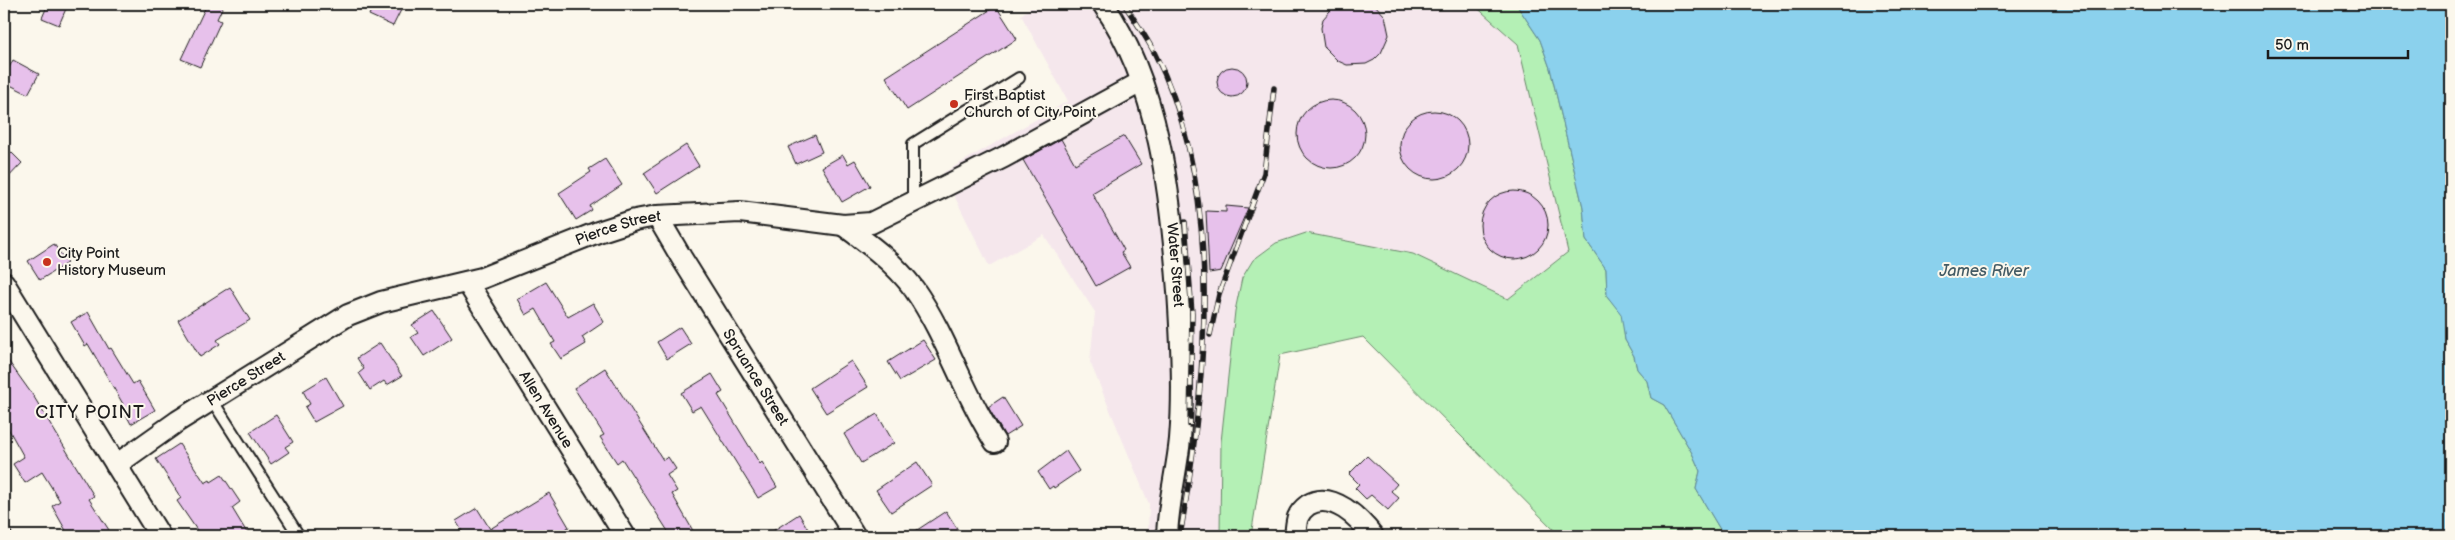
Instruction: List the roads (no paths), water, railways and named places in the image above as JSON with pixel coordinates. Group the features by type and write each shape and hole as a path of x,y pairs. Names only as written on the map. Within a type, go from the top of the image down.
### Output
{"street":[{"name":"Water Street","path":"1103,4 1126,46 1141,82 1156,130 1171,202 1181,331 1180,438 1167,536"},
{"name":"Pierce Street","path":"116,465 212,400 348,314 366,306 467,282 598,232 635,220 657,216 740,212 844,225 872,223 914,204 1141,82"},
{"name":"Spruance Street","path":"657,216 855,536"},
{"path":"844,225 872,246 898,270 918,294 940,333 969,399 995,442"},
{"name":"Allen Avenue","path":"467,282 625,536"},
{"path":"4,283 160,536"},
{"path":"1295,536 1298,516 1311,503 1322,500 1331,501 1351,514 1373,536"}],"lane":[{"path":"914,204 913,144 1019,78"},
{"path":"212,400 299,536"}],"water":[{"name":"James River","path":"1516,4 2451,4 2451,536 1724,536 1696,489 1700,471 1692,453 1664,405 1651,398 1647,381 1637,369 1634,356 1625,340 1621,314 1607,296 1606,269 1586,240 1583,207 1550,68 1540,40"}],"railway":[{"path":"1124,4 1154,52 1177,107 1193,166 1201,228 1204,291 1202,354 1197,417 1180,536"},
{"path":"1210,335 1219,294 1264,173 1274,88"},
{"path":"1185,222 1192,313 1190,425"}],"place":[{"name":"First Baptist Church of City Point","path":"954,104"},
{"name":"City Point History Museum","path":"47,262"}],"district":[{"name":"CITY POINT","path":"90,412"}]}
